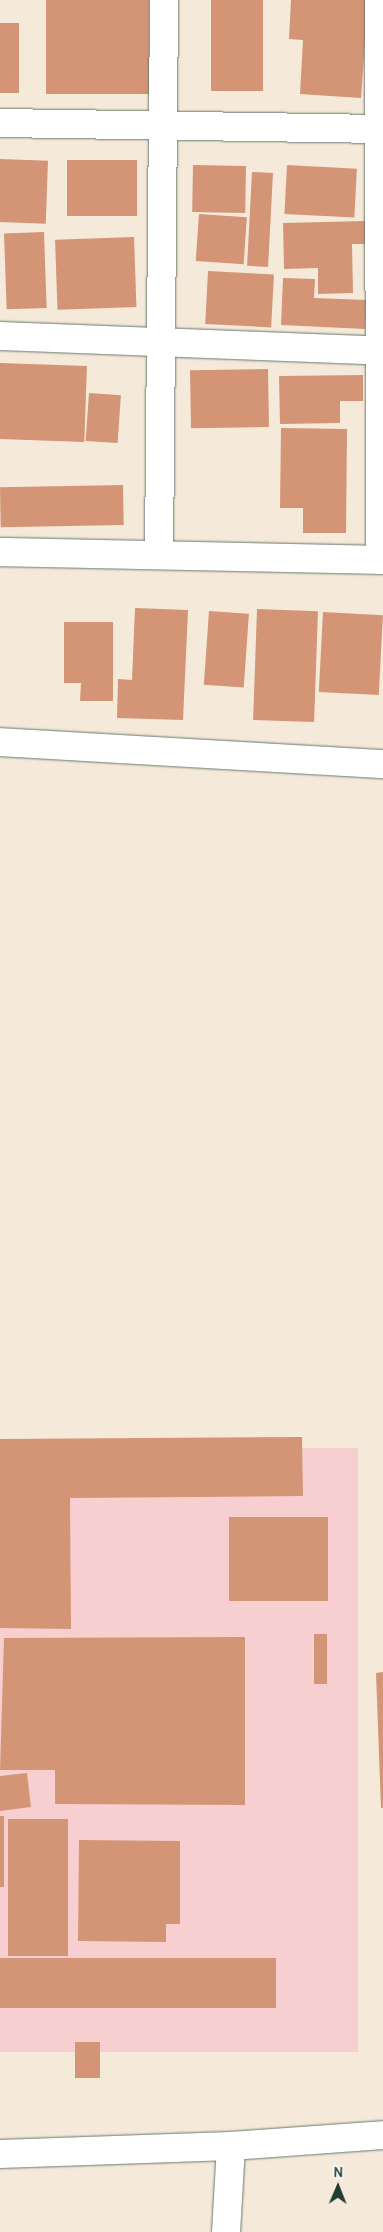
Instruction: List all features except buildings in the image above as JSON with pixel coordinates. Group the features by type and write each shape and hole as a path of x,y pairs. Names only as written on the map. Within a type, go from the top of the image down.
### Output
{"street":[{"path":"158,555 164,0"},
{"path":"0,552 382,560 379,0"},
{"path":"0,123 379,129"},
{"path":"0,336 160,340 381,351"},
{"path":"0,742 383,764"},
{"path":"0,2154 231,2146 383,2135"},
{"path":"226,2232 231,2146"}],"shaded area":[{"path":"0,1448 358,1448 358,2052 0,2052"}]}
